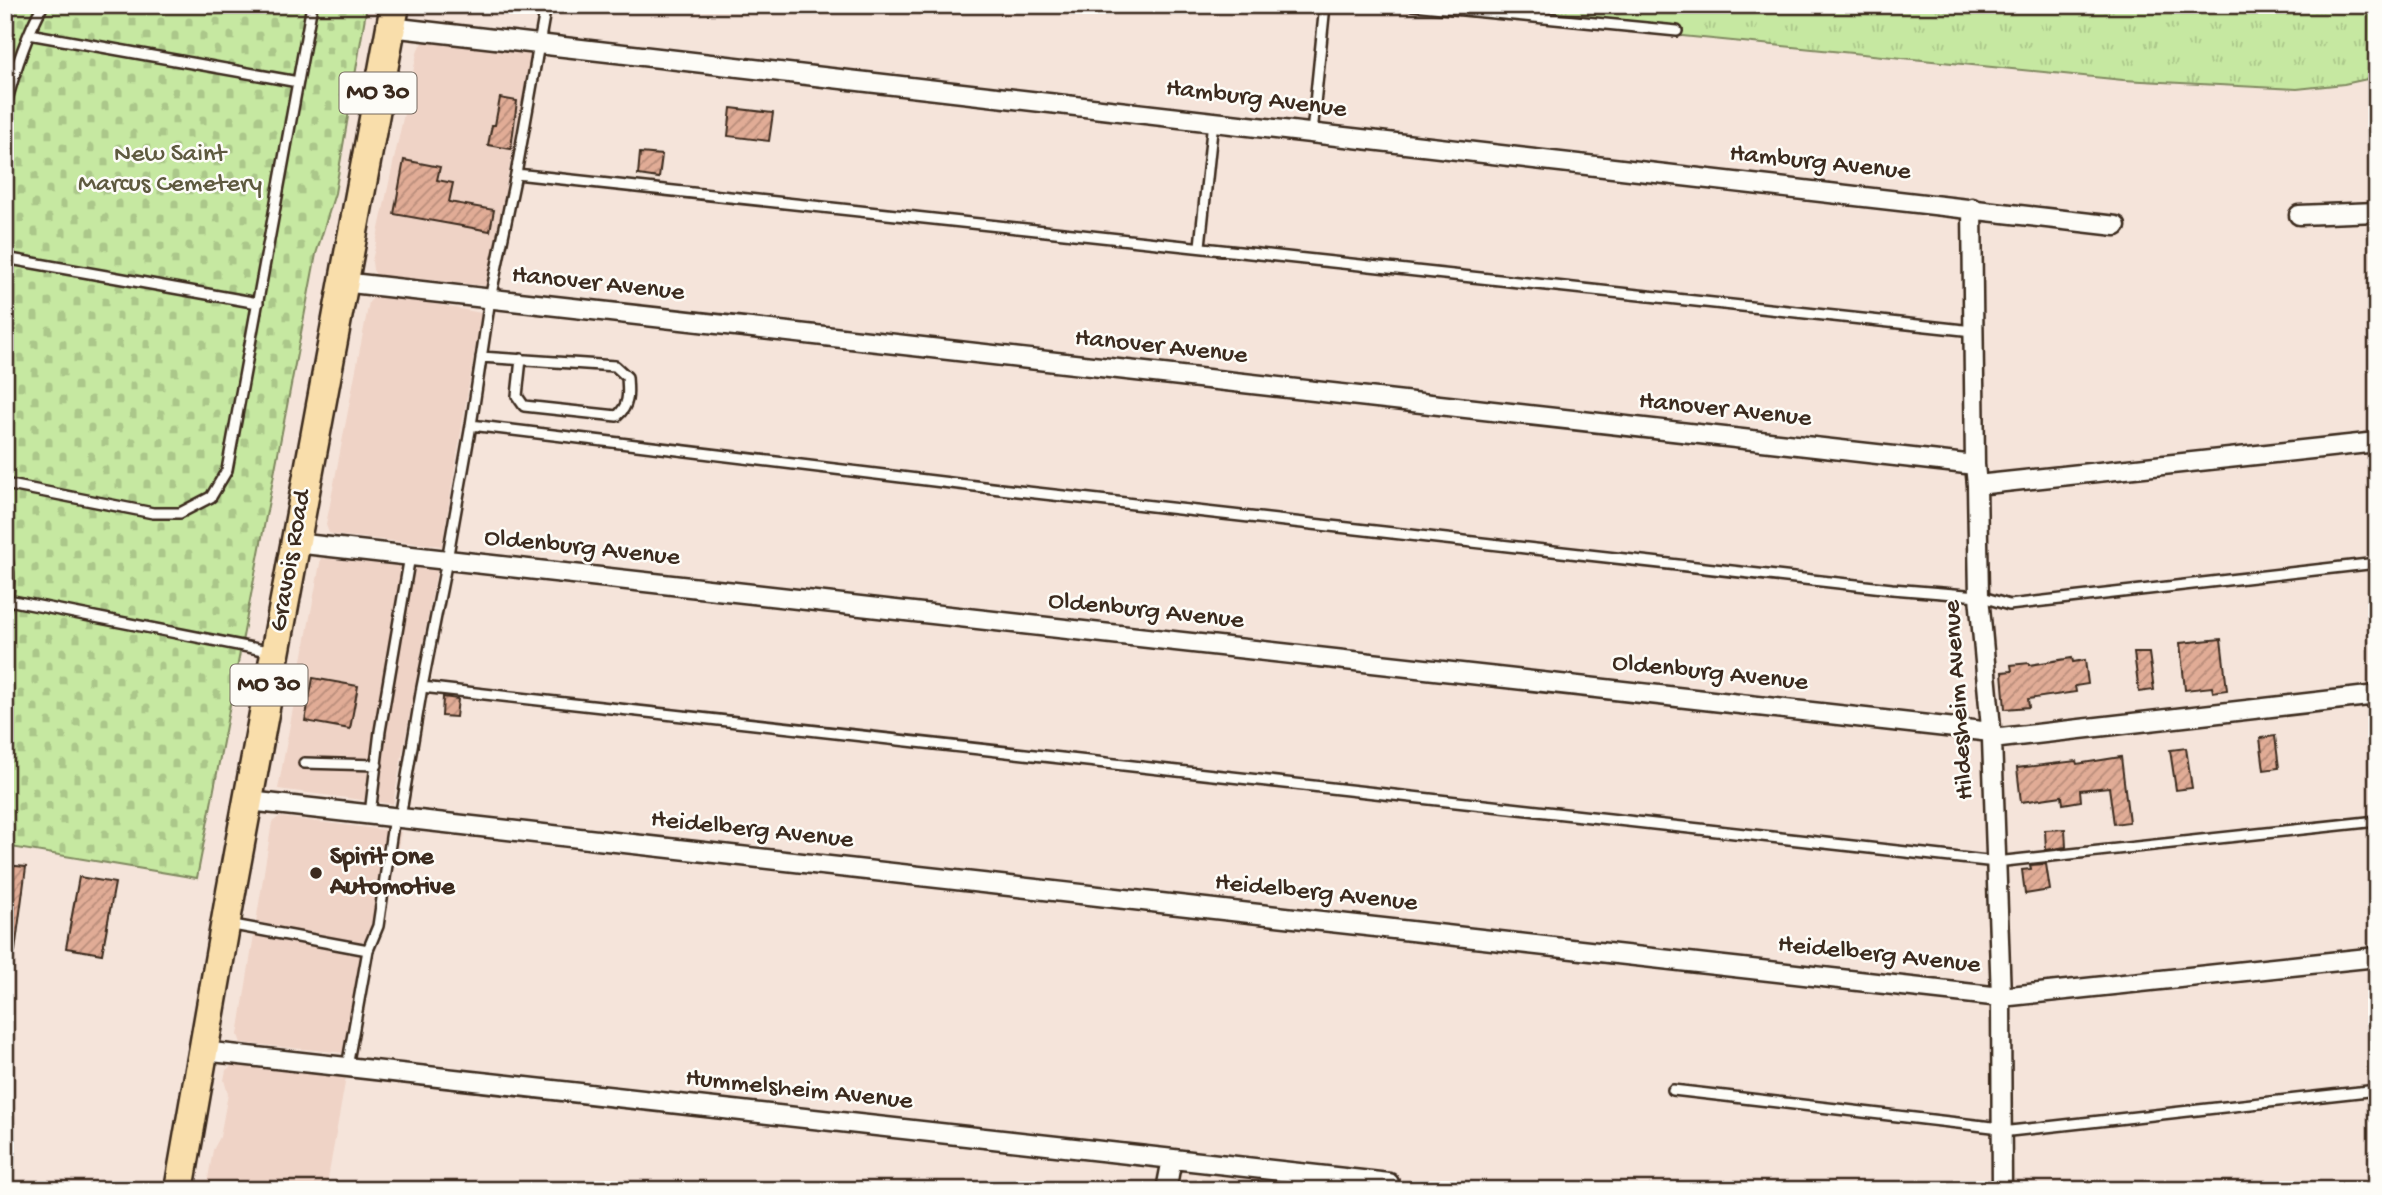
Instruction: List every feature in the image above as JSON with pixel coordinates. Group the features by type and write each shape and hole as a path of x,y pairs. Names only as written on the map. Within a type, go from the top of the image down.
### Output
{"main road":[{"name":"Gravois Road","path":"179,1190 202,1051 392,16"}],"street":[{"name":"Hamburg Avenue","path":"392,16 539,44 2116,226"},
{"name":"Hildesheim Avenue","path":"1972,208 1979,596 1992,736 2001,996 2001,1190"},
{"path":"2299,215 2377,212"},
{"name":"Hanover Avenue","path":"342,282 1975,465"},
{"path":"1977,485 2377,442"},
{"name":"Oldenburg Avenue","path":"295,543 1992,736 2377,695"},
{"name":"Heidelberg Avenue","path":"249,801 2001,996 2377,957"},
{"name":"Hummelsheim Avenue","path":"202,1051 1389,1183"},
{"path":"1166,1190 1172,1159"}],"lane":[{"path":"5,108 13,76 43,5"},
{"path":"5,484 153,513 180,513 211,497 228,470 312,5"},
{"path":"347,1067 368,950 379,926 471,425 490,299 516,174 546,5"},
{"path":"1312,133 1325,5"},
{"path":"1412,5 1677,31"},
{"path":"29,34 298,82"},
{"path":"1200,246 1213,121"},
{"path":"516,174 1973,331"},
{"path":"5,258 258,303"},
{"path":"481,357 521,359 615,366 627,377 628,402 617,416 524,406 517,396 521,359"},
{"path":"471,425 1000,489 1892,589 1979,596 2008,605 2377,562"},
{"path":"5,550 8,560 7,604 275,652"},
{"path":"370,814 380,731 410,556"},
{"path":"422,687 1996,862 2377,821"},
{"path":"304,763 377,765"},
{"path":"226,924 368,950"},
{"path":"1673,1090 2001,1130 2377,1090"}],"shaded area":[{"path":"433,40 531,53 487,286 376,275 373,270 372,261 418,49 424,42"},
{"path":"383,294 481,313 442,546 335,535 329,533 326,525 369,302 375,296"},
{"path":"321,558 437,570 393,804 278,789"},
{"path":"279,817 401,832 380,938 371,953 355,1054 241,1043 238,1035 272,822"},
{"path":"233,1065 346,1077 326,1190 206,1190 213,1150 220,1137 228,1094 224,1080 226,1070"}],"green space":[{"name":"New Saint Marcus Cemetery","path":"5,5 367,5 335,193 316,254 197,878 5,846"},
{"path":"1372,5 2377,5 2377,77 2297,89 2123,80"}],"building":[{"path":"500,98 517,101 511,149 488,145"},
{"path":"731,108 773,113 769,141 728,136"},
{"path":"640,153 662,155 659,178 638,175"},
{"path":"404,160 440,167 437,180 453,183 449,202 494,210 490,231 394,214"},
{"path":"2221,639 2227,690 2213,692 2212,687 2185,690 2180,643"},
{"path":"2134,653 2149,653 2154,690 2139,692"},
{"path":"2072,658 2073,662 2085,660 2088,684 2075,686 2076,692 2028,699 2029,707 2005,709 2002,672 2012,671 2011,665"},
{"path":"313,678 358,686 350,729 305,721"},
{"path":"443,697 458,699 456,717 442,716"},
{"path":"2275,736 2279,768 2264,770 2260,738"},
{"path":"2186,748 2192,788 2176,790 2170,750"},
{"path":"2121,757 2129,822 2114,824 2109,787 2080,790 2081,801 2063,804 2062,796 2021,802 2017,768 2076,761 2077,764"},
{"path":"2065,829 2066,847 2046,850 2045,830"},
{"path":"2046,864 2050,890 2025,894 2022,870 2031,869 2030,865"},
{"path":"5,865 26,867 15,951 5,950"},
{"path":"79,877 115,883 102,954 66,948"}],"place":[{"name":"Spirit One Automotive","path":"316,873"}]}
